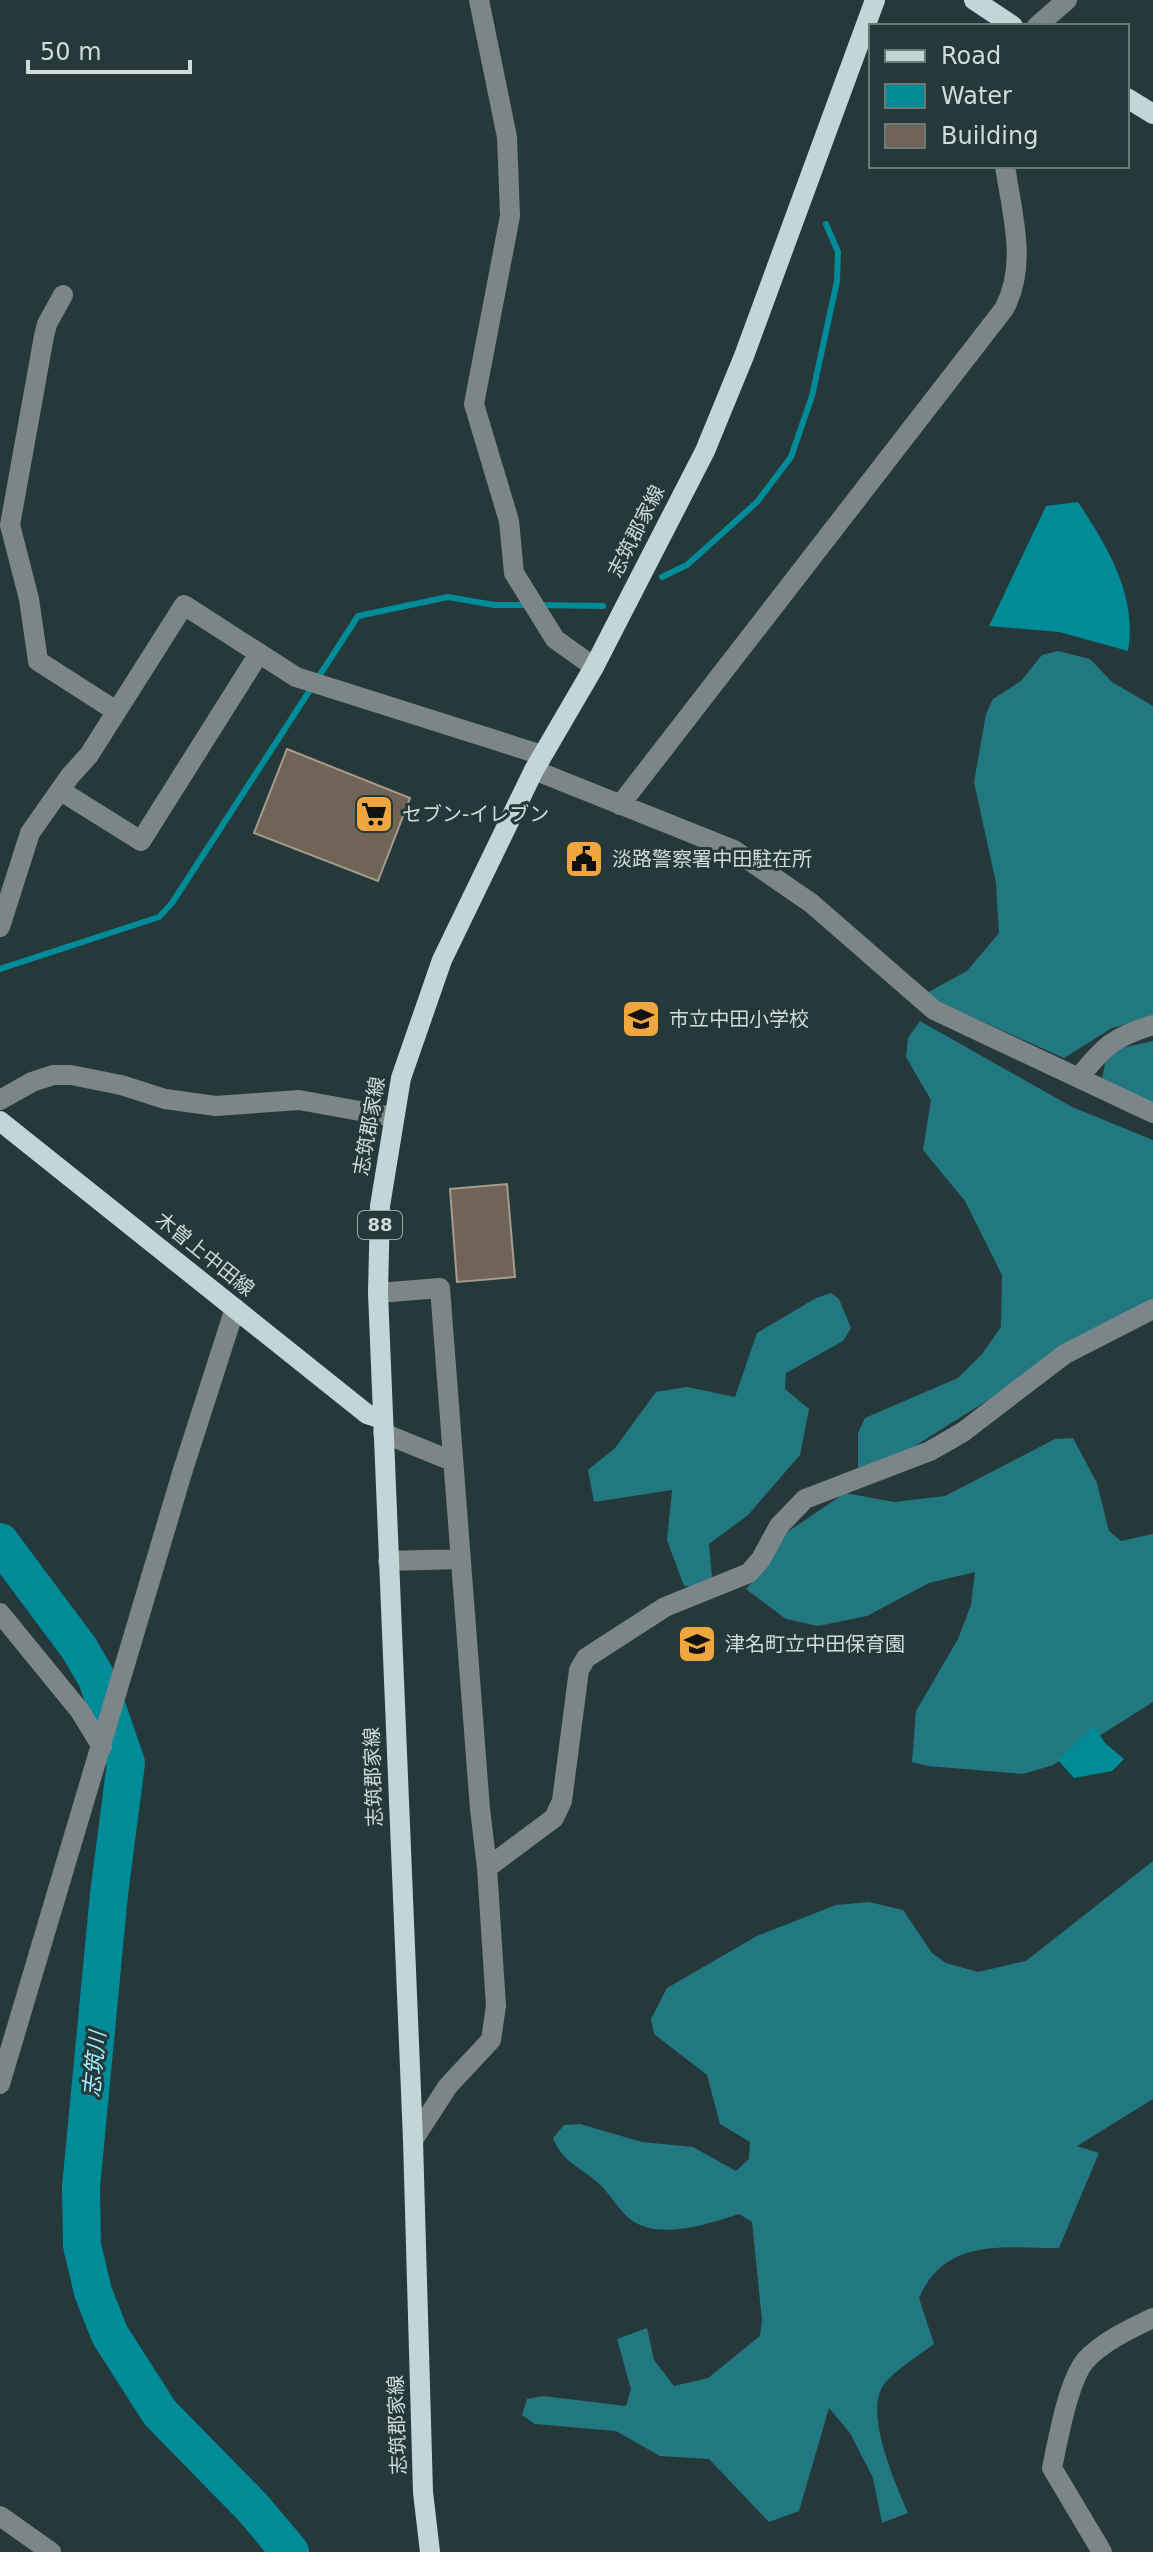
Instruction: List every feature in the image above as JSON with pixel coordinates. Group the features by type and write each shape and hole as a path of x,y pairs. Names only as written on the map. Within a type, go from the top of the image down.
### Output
{"main road":[{"name":"志筑郡家線","path":"430,2552 423,2492 413,2140 378,1293 380,1206 393,1117 401,1078 442,960 538,762 594,667 705,451 875,0"},
{"path":"974,0 1010,24"},
{"path":"1129,99 1153,114"},
{"name":"木曽上中田線","path":"0,1121 383,1426"}],"street":[{"path":"479,0 507,137 510,216 474,404 509,521 514,573 555,639 594,667"},
{"path":"1039,24 1067,0"},
{"path":"620,805 1004,309 1017,276 1017,244 1005,168"},
{"path":"63,295 44,336 10,525 29,599 38,661 116,711"},
{"path":"0,927 30,833 89,755 184,605 296,677 538,762 620,805 734,850 811,903 934,1010 1153,1113"},
{"path":"61,791 141,841 258,655"},
{"path":"1079,1077 1106,1046 1126,1033 1153,1025"},
{"path":"0,1100 32,1082 53,1075 71,1075 121,1085 165,1099 216,1106 299,1100 393,1117"},
{"path":"378,1293 440,1288 496,2006 491,2040 448,2086 413,2140"},
{"path":"0,2084 182,1473 235,1308"},
{"path":"487,1868 554,1818 562,1801 579,1670 586,1658 665,1607 749,1573 761,1559 784,1519 805,1499 930,1451 963,1432 1065,1354 1153,1309"},
{"path":"383,1426 452,1461"},
{"path":"388,1561 460,1559"},
{"path":"0,1613 103,1744"},
{"path":"1102,2552 1052,2468 1077,2373 1087,2359 1153,2318"},
{"path":"0,2516 51,2552"}],"shaded area":[{"path":"1058,651 1090,659 1112,682 1153,706 1153,1017 1112,1028 1064,1058 923,995 967,971 999,933 996,883 974,782 986,714 993,699 1021,681 1042,655"},
{"path":"920,1021 1072,1107 1153,1140 1153,1306 1044,1365 902,1454 858,1468 858,1433 865,1418 958,1378 982,1354 1001,1327 1002,1275 965,1201 923,1150 931,1100 906,1057 908,1038"},
{"path":"1153,1041 1153,1103 1102,1080 1105,1063 1116,1049"},
{"path":"831,1293 839,1299 851,1328 843,1341 786,1373 785,1389 809,1409 800,1455 748,1515 709,1544 712,1577 700,1587 684,1586 667,1540 672,1490 594,1502 588,1470 615,1448 656,1392 687,1387 735,1397 757,1333 816,1298"},
{"path":"1073,1438 1097,1483 1109,1531 1121,1541 1153,1534 1153,1702 1053,1765 1023,1774 912,1762 916,1711 958,1639 971,1605 975,1572 929,1583 867,1616 818,1626 786,1619 746,1589 769,1563 786,1533 845,1493 894,1502 945,1496 1055,1439"},
{"path":"1153,1861 1153,2099 1077,2146 1099,2153 1059,2248 978,2250 944,2264 930,2278 919,2298 934,2344 885,2383 879,2395 877,2411 883,2448 908,2513 882,2523 873,2478 850,2433 829,2408 799,2511 769,2522 709,2459 660,2456 616,2431 535,2424 522,2415 527,2399 543,2396 626,2406 631,2389 617,2339 647,2328 654,2360 674,2386 708,2378 760,2336 762,2320 752,2222 739,2214 668,2230 641,2226 625,2215 596,2181 566,2158 553,2138 564,2125 580,2124 642,2142 693,2147 736,2171 749,2159 750,2142 720,2124 707,2075 654,2034 651,2019 667,1988 757,1936 836,1905 869,1902 903,1910 932,1953 946,1963 978,1972 1026,1961"}],"water":[{"path":"1078,502 1118,572 1128,611 1128,651 1059,632 989,626 1046,506"},
{"path":"1094,1726 1105,1743 1124,1759 1112,1771 1074,1778 1058,1760"}],"building":[{"path":"287,749 410,798 378,881 254,833"},
{"path":"507,1184 515,1277 457,1282 450,1189"}],"waterway":[{"path":"662,577 687,565 757,502 791,457 812,396 837,281 838,252 826,224"},
{"path":"0,969 159,917 172,903 358,616 448,597 494,605 527,605"},
{"path":"539,605 603,606"},
{"name":"志筑川","path":"0,1542 79,1648 97,1679 126,1763 109,1894 81,2187 82,2245 93,2292 110,2335 160,2413 253,2508 290,2552"}],"place":[{"name":"セブン-イレブン","path":"374,814"},
{"name":"淡路警察署中田駐在所","path":"584,859"},
{"name":"市立中田小学校","path":"641,1019"},
{"name":"津名町立中田保育園","path":"697,1644"}]}
